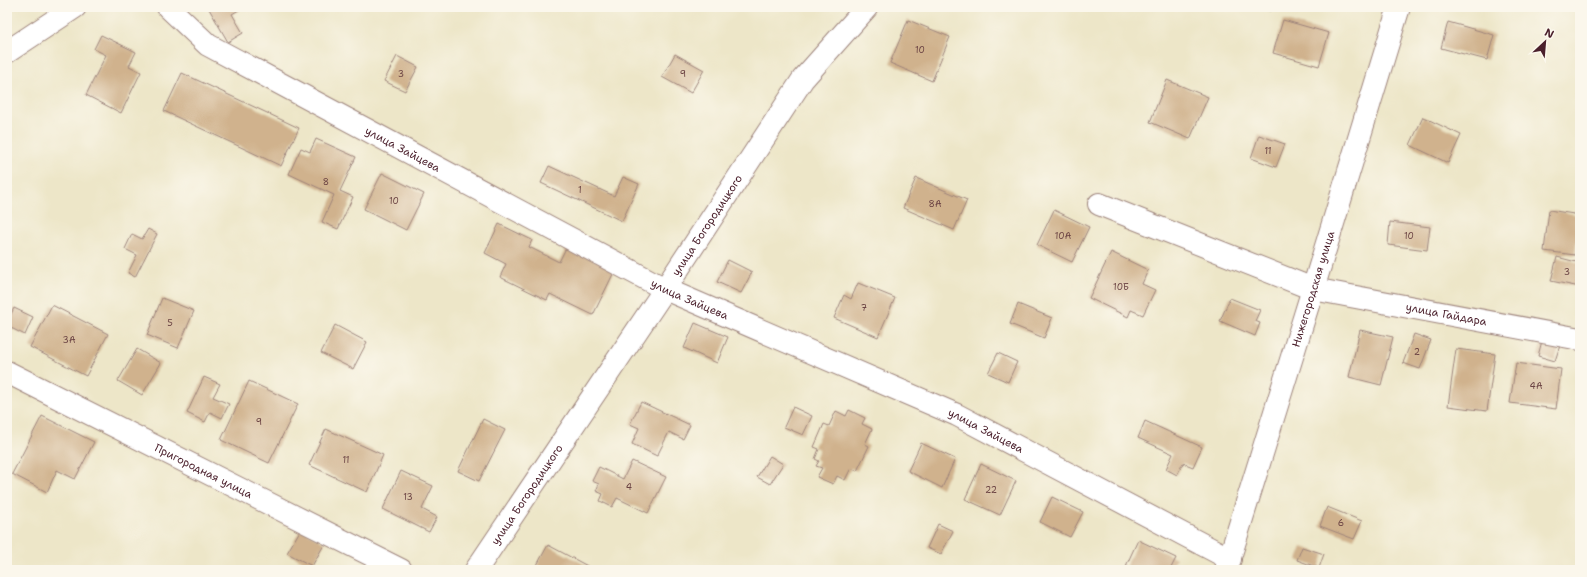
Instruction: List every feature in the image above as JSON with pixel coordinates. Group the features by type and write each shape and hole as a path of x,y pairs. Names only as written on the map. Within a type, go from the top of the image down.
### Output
{"street":[{"path":"7,52 74,7"},
{"name":"улица Зайцева","path":"168,7 208,45 665,289 957,415 1228,564"},
{"name":"улица Богородицкого","path":"476,570 665,289 802,79 867,7"},
{"name":"Нижегородская улица","path":"1228,564 1399,7"},
{"name":"улица Гайдара","path":"1099,204 1313,289 1580,339"},
{"name":"Пригородная улица","path":"7,372 401,570"}],"building":[{"path":"208,7 244,7 232,14 243,33 228,42"},
{"path":"1260,7 1272,7 1270,11"},
{"path":"908,20 950,37 932,81 890,63"},
{"path":"1283,20 1329,33 1319,66 1273,53"},
{"path":"1448,22 1494,35 1487,60 1441,48"},
{"path":"101,35 136,52 129,66 141,72 121,113 86,95 106,55 94,49"},
{"path":"675,54 704,70 691,93 662,77"},
{"path":"397,56 418,67 405,91 384,81"},
{"path":"182,73 299,128 281,166 164,111"},
{"path":"1167,80 1208,97 1190,139 1150,122"},
{"path":"1423,117 1461,135 1448,163 1410,145"},
{"path":"1259,135 1285,144 1276,167 1251,158"},
{"path":"316,139 356,157 340,191 353,197 338,229 322,222 334,195 289,174 301,148 310,152"},
{"path":"549,166 614,196 623,177 639,184 622,221 541,183"},
{"path":"382,173 424,194 406,230 364,209"},
{"path":"916,178 967,200 954,230 903,208"},
{"path":"1054,210 1089,227 1072,262 1037,245"},
{"path":"1549,210 1580,215 1575,255 1544,251"},
{"path":"1390,222 1430,227 1427,250 1388,245"},
{"path":"499,224 532,240 529,247 559,262 567,246 615,270 593,315 550,294 547,300 500,277 506,264 485,253"},
{"path":"148,229 157,234 135,277 128,273 137,255 125,249 132,234 142,239"},
{"path":"1111,252 1148,270 1142,284 1155,290 1143,315 1131,310 1128,317 1089,298"},
{"path":"1557,257 1580,263 1580,287 1551,281"},
{"path":"728,260 752,272 741,293 717,282"},
{"path":"858,283 895,298 878,337 834,318 844,295 851,299"},
{"path":"162,298 194,311 178,348 147,335"},
{"path":"1230,298 1260,310 1255,321 1260,323 1255,336 1220,321"},
{"path":"1018,304 1052,318 1044,338 1010,324"},
{"path":"52,305 108,334 86,376 30,347"},
{"path":"14,308 33,317 25,335 7,326 7,322"},
{"path":"695,323 728,337 717,363 684,348"},
{"path":"335,325 367,342 353,369 321,353"},
{"path":"1360,330 1393,337 1381,385 1349,377"},
{"path":"1544,333 1562,339 1555,361 1538,356"},
{"path":"1414,334 1431,340 1420,369 1403,363"},
{"path":"137,349 161,363 142,395 118,381"},
{"path":"1456,349 1495,354 1487,411 1448,406"},
{"path":"998,353 1017,362 1008,382 988,373"},
{"path":"1516,363 1561,369 1556,409 1510,403"},
{"path":"204,377 220,384 213,397 229,404 222,418 210,412 205,422 187,413"},
{"path":"249,381 298,404 269,463 221,440"},
{"path":"641,402 690,425 683,439 669,432 657,456 632,444 639,428 630,424"},
{"path":"793,407 812,416 803,435 784,427"},
{"path":"849,410 865,418 862,424 872,429 865,444 869,446 857,471 851,468 845,480 837,476 833,484 817,477 822,468 816,466 819,461 815,459 819,449 814,447 824,424 829,426 836,411 846,416"},
{"path":"42,416 94,442 75,479 57,470 47,492 12,474"},
{"path":"483,419 505,430 479,481 458,471"},
{"path":"1145,421 1202,447 1193,467 1183,463 1177,475 1166,469 1173,454 1138,438"},
{"path":"326,429 383,455 367,492 309,465"},
{"path":"921,443 955,459 942,488 908,471"},
{"path":"770,456 783,464 770,484 757,477"},
{"path":"632,461 666,477 648,513 617,498 612,507 600,501 603,494 596,491 599,484 592,481 599,467 623,479"},
{"path":"981,464 1016,481 1000,515 965,499"},
{"path":"401,471 433,486 422,509 437,517 429,532 383,509"},
{"path":"1052,497 1083,512 1070,537 1040,522"},
{"path":"1327,507 1362,521 1354,539 1320,526"},
{"path":"938,524 953,531 941,554 927,548"},
{"path":"301,529 325,543 312,566 287,553"},
{"path":"1138,540 1176,558 1170,570 1134,570 1126,566"},
{"path":"548,545 595,570 547,570 537,565"},
{"path":"1302,547 1324,554 1319,568 1297,560"}]}
